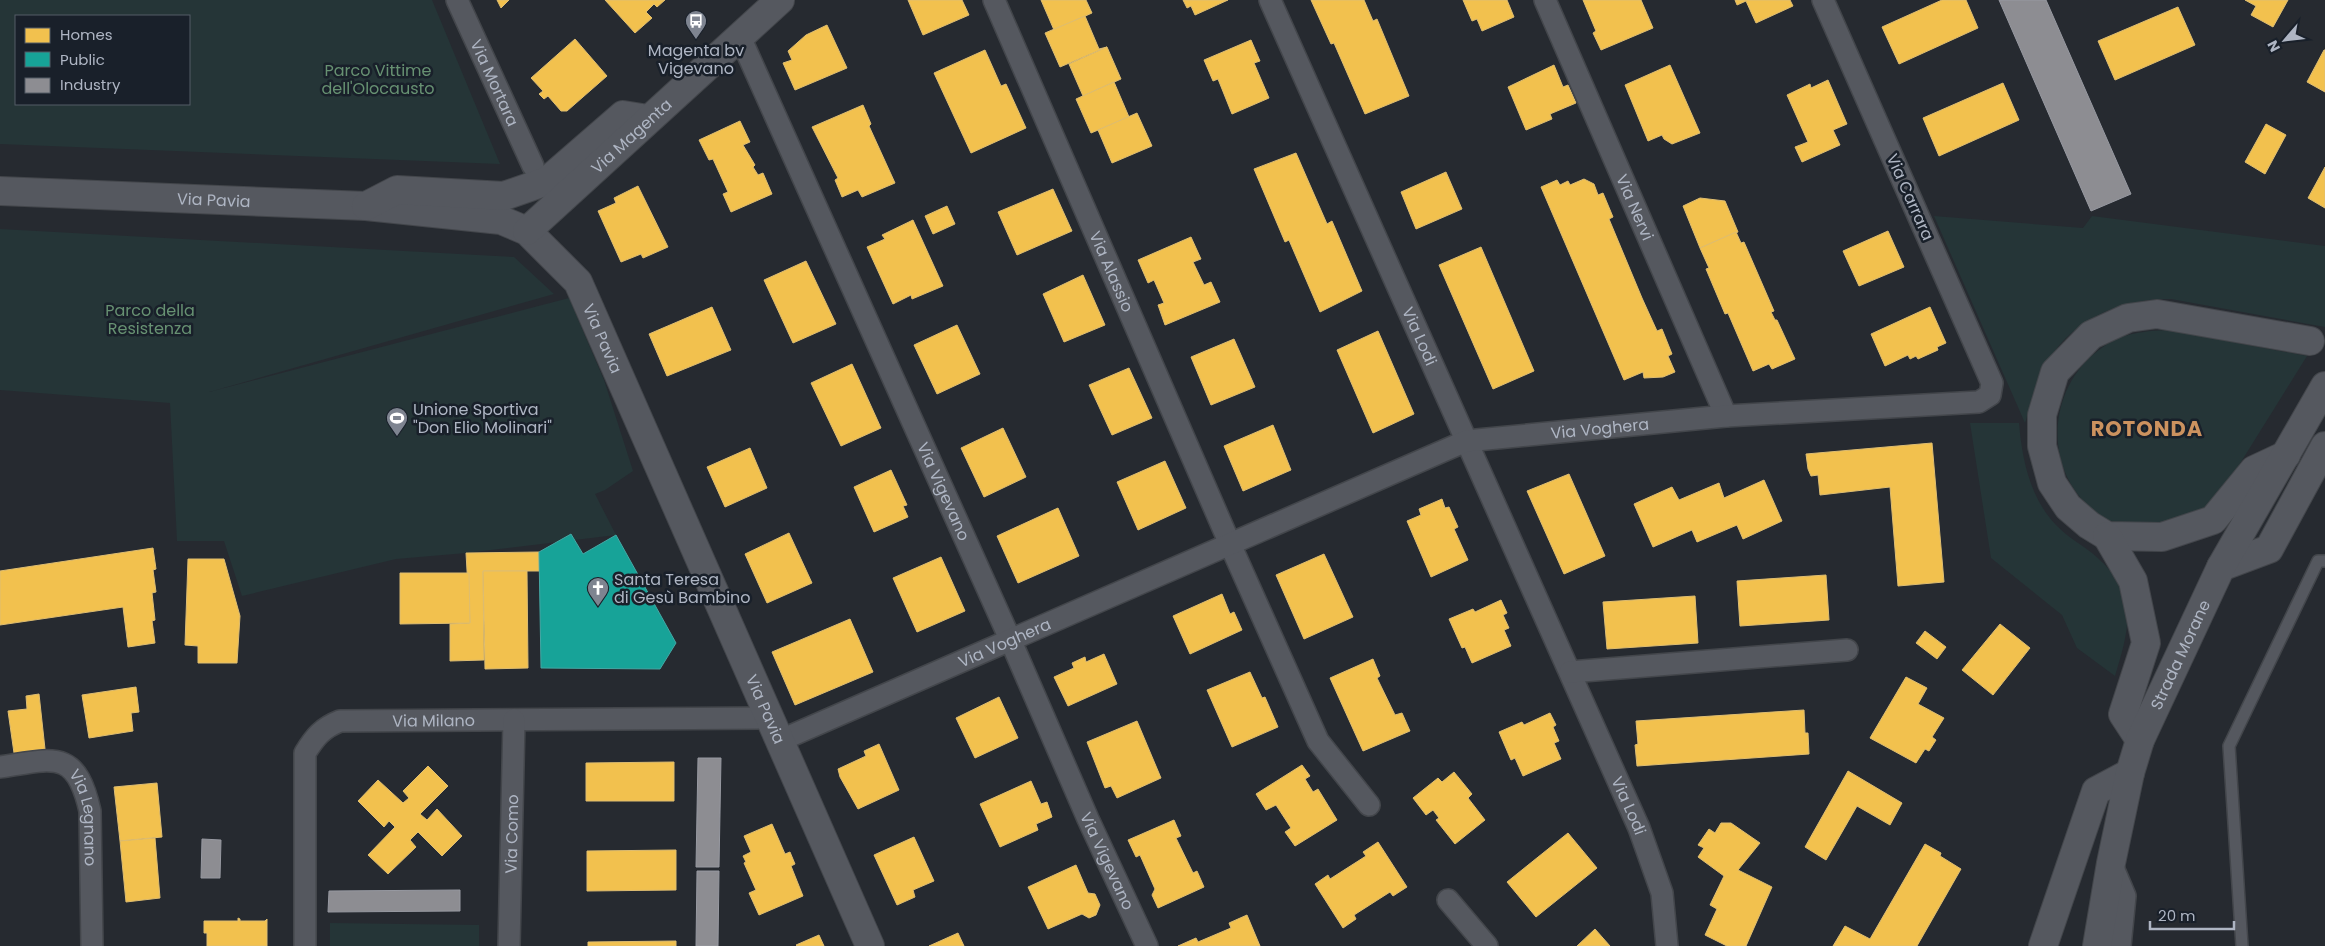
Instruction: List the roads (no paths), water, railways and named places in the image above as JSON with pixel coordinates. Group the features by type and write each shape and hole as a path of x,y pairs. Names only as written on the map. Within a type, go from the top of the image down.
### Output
{"street":[{"name":"Via Mortara","path":"458,0 533,166"},
{"name":"Via Magenta","path":"527,230 780,0"},
{"name":"Via Alassio","path":"994,0 1230,544"},
{"name":"Via Lodi","path":"1270,0 1619,783 1662,893 1667,946"},
{"name":"Via Nervi","path":"1545,0 1726,416"},
{"name":"Via Carrara","path":"1823,0 1992,383 1990,395"},
{"name":"Via Vigevano","path":"740,37 1010,639 1088,819 1147,946"},
{"path":"366,206 397,190 504,196 547,181 623,116 648,119"},
{"name":"Via Pavia","path":"0,191 366,206 501,220 527,230 578,282 870,946"},
{"path":"2140,740 2123,714 2146,642 2134,581 2107,536 2089,525 2068,507 2052,483 2042,446 2042,415 2055,372 2091,335 2128,318 2157,314 2310,341"},
{"name":"Strada Morane","path":"2097,946 2111,863 2130,773 2140,740 2221,567 2325,386"},
{"name":"Via Voghera","path":"774,730 1010,639 1466,440 1726,416 1979,402 1990,395"},
{"path":"2221,567 2269,549 2325,446"},
{"path":"2107,536 2162,538 2213,520 2254,470 2286,455"},
{"path":"1230,544 1318,741 1369,805"},
{"path":"1570,672 1847,650"},
{"name":"Via Milano","path":"305,946 305,754 314,738 326,727 340,722 514,720 774,730"},
{"name":"Via Como","path":"509,946 514,720"},
{"name":"Via Legnano","path":"0,767 45,760 66,763 77,772 86,790 90,811 92,946"},
{"path":"2043,946 2096,791 2130,773"},
{"path":"2111,863 2126,896 2120,946"},
{"path":"1448,900 1487,946"}],"lane":[{"path":"2242,946 2230,746 2318,561 2325,561"}],"place":[{"name":"Magenta bv Vigevano","path":"696,40"},
{"name":"Unione Sportiva \"Don Elio Molinari\"","path":"397,437"},
{"name":"Santa Teresa di Gesù Bambino","path":"598,607"}],"district":[{"name":"ROTONDA","path":"2147,428"}],"park label":[{"name":"Parco Vittime dell'Olocausto","path":"378,79"},
{"name":"Parco della Resistenza","path":"150,319"}]}
